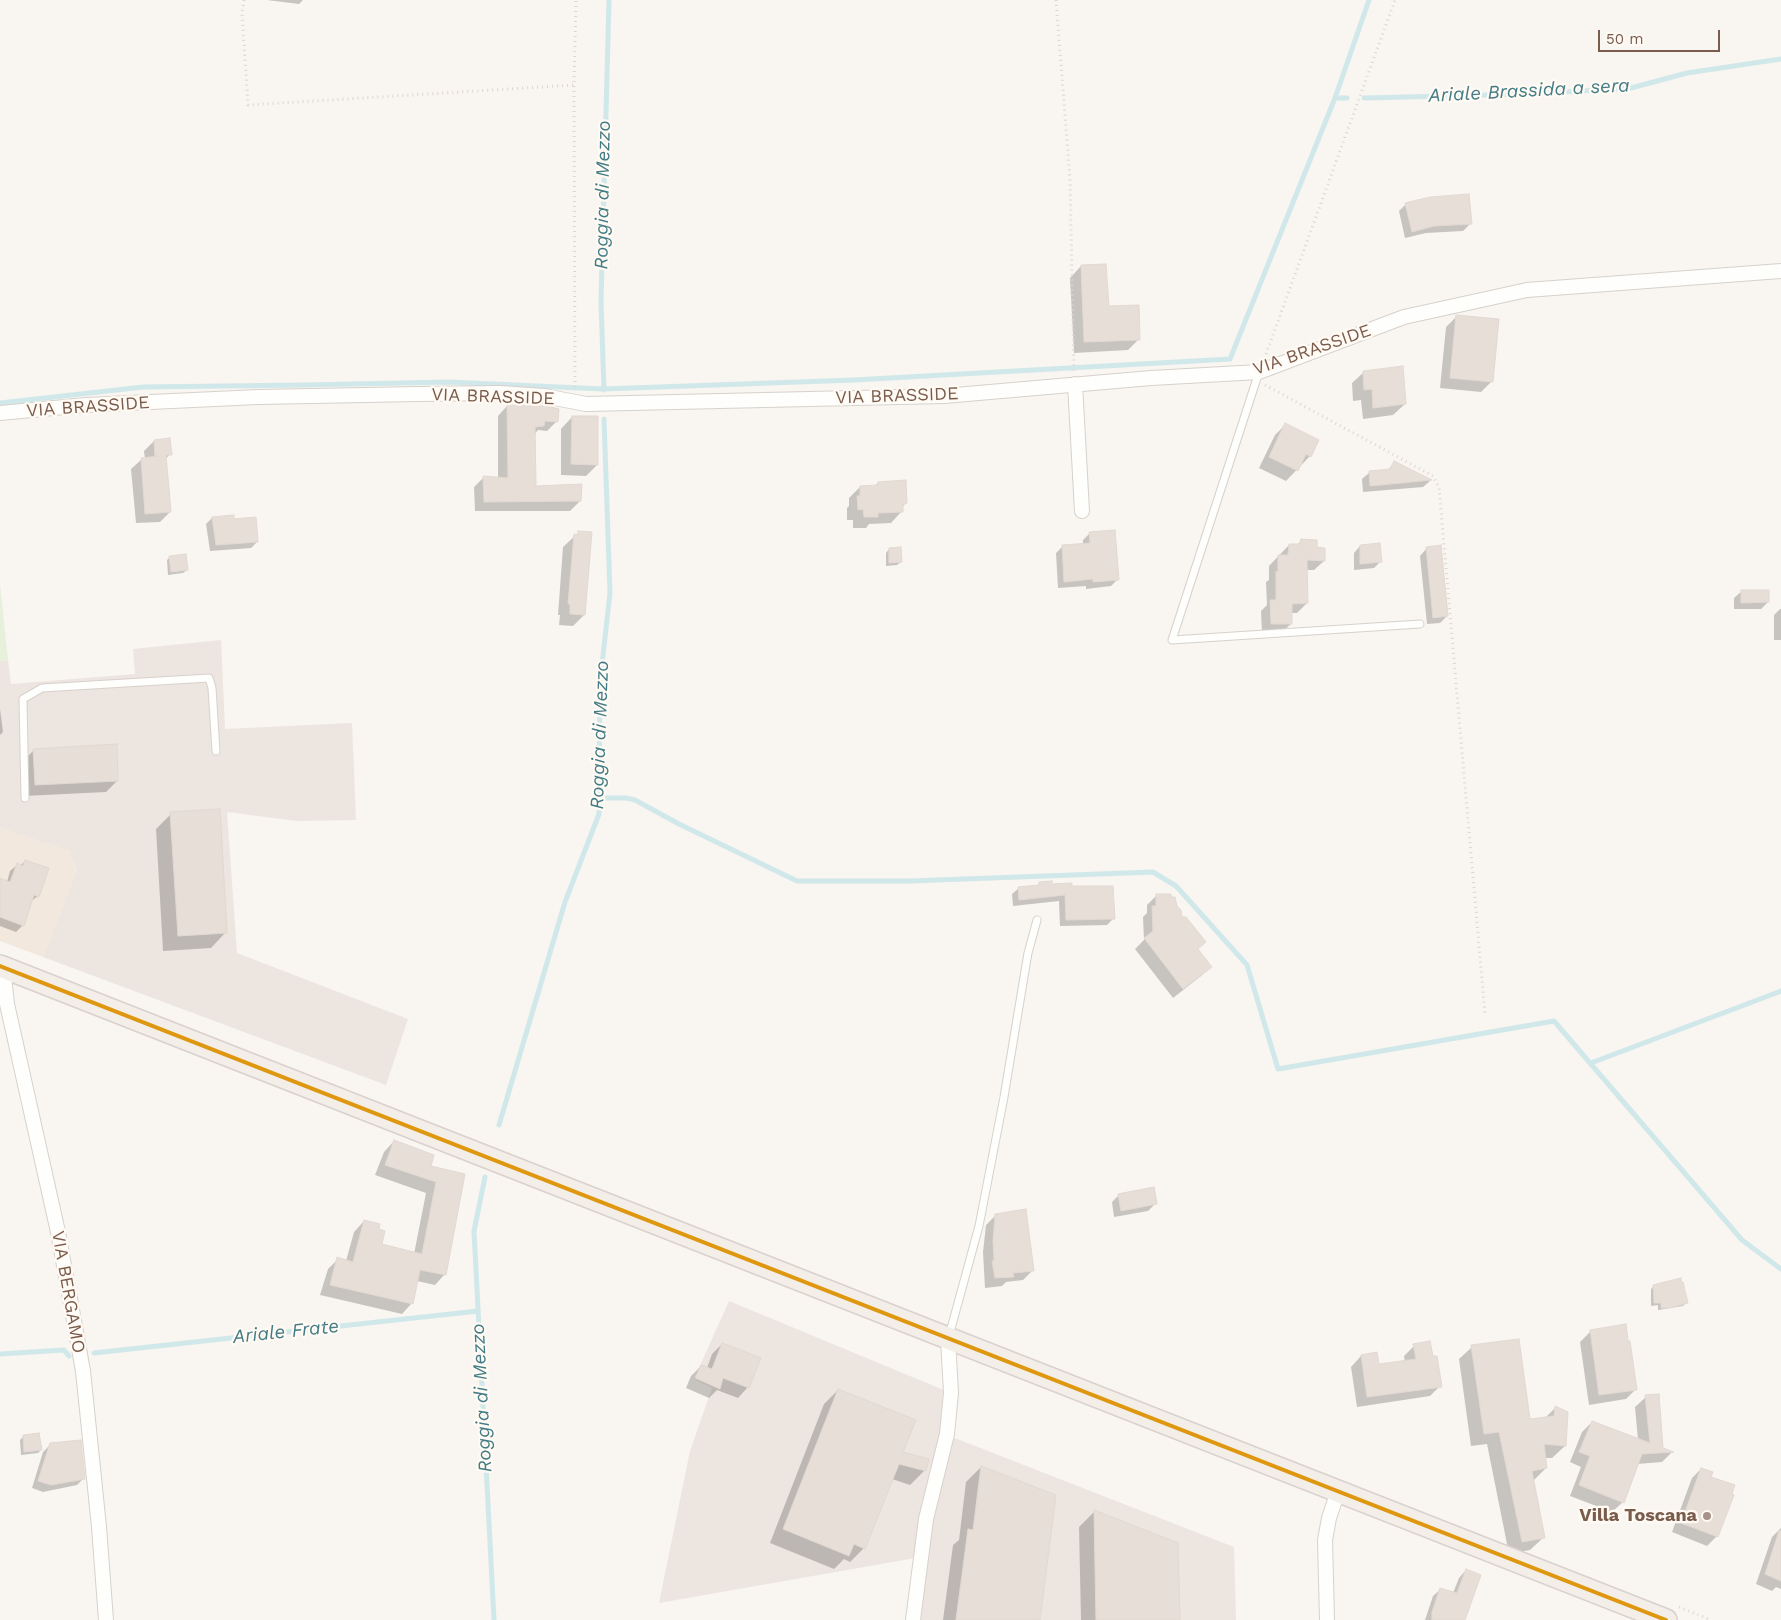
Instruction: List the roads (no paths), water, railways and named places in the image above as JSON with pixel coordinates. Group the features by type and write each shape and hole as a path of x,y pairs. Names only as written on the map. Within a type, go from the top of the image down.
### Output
{"main road":[{"name":"VIA BERGAMO","path":"2,967 1666,1620"}],"street":[{"name":"VIA BRASSIDE","path":"0,413 86,405 258,397 398,394 500,393 544,396 586,404 944,396 1151,378 1259,372 1404,317 1527,290 1781,271"},
{"path":"1075,384 1082,511"},
{"name":"VIA BERGAMO","path":"2,967 7,1004 58,1232 82,1371 99,1527 106,1620"},
{"path":"913,1620 926,1520 947,1434 951,1393 948,1339"},
{"path":"1327,1620 1325,1540 1329,1518 1338,1491"}],"lane":[{"path":"1259,372 1172,640 1420,624"},
{"path":"25,798 23,698 42,688 209,678 212,688 216,750"},
{"path":"948,1339 978,1226 1004,1097 1028,953 1036,920"}],"waterway":[{"name":"Roggia di Mezzo","path":"604,390 601,302 609,0"},
{"path":"0,403 143,387 449,382 603,389 854,380 1230,359 1335,98 1369,0"},
{"name":"Ariale Brassida a sera","path":"1364,98 1528,94 1631,88 1687,73 1781,59"},
{"name":"Ariale Brassida a sera","path":"1335,98 1347,98"},
{"name":"Roggia di Mezzo","path":"499,1125 565,902 599,814 600,682 610,593 604,419"},
{"path":"599,798 635,800 679,824 797,881 910,881 1153,872 1176,886 1247,965 1278,1069 1554,1021 1742,1240 1781,1269"},
{"path":"1591,1063 1781,991"},
{"name":"Roggia di Mezzo","path":"485,1177 474,1231 494,1620"},
{"name":"Ariale Frate","path":"94,1353 478,1311"},
{"name":"Ariale Frate","path":"0,1354 64,1350 69,1356"}],"place":[{"name":"Villa Toscana","path":"1707,1516"}]}
